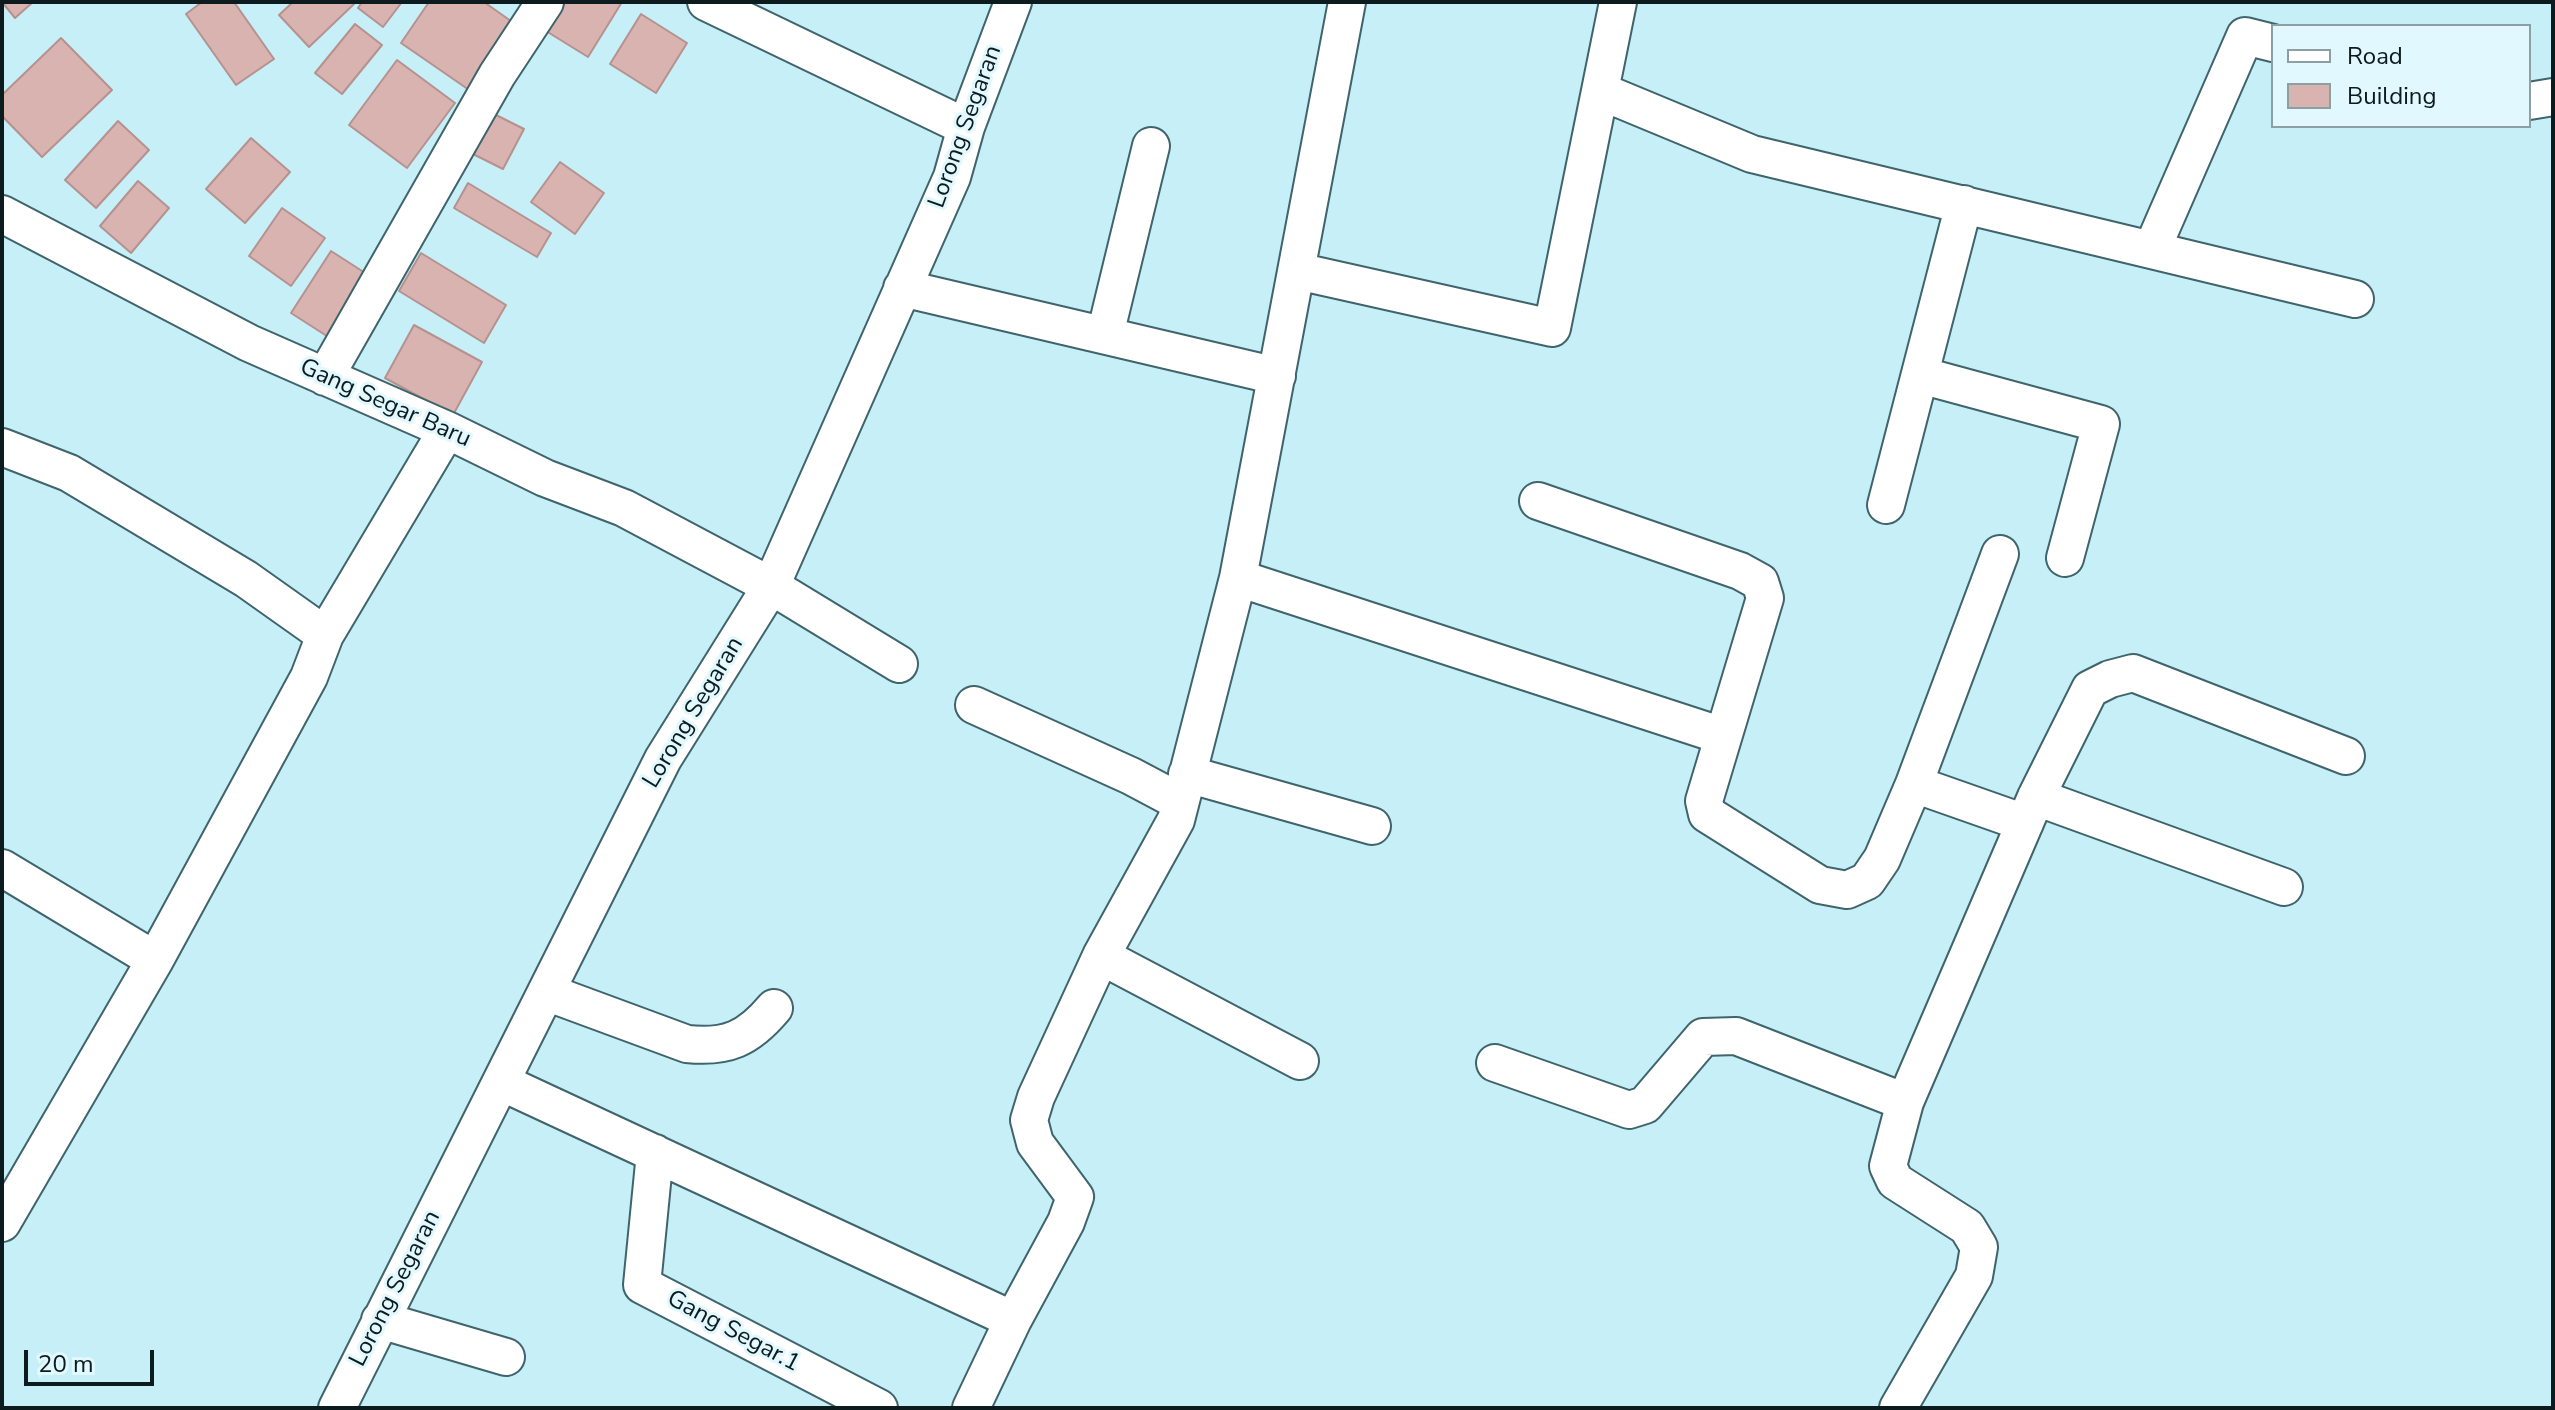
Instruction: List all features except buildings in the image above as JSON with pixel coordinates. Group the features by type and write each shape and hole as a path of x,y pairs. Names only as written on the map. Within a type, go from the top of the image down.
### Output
{"street":[{"path":"325,377 497,75 545,2"},
{"path":"706,2 966,127"},
{"name":"Lorong Segaran","path":"337,1408 663,759 771,586 952,177 966,127 1013,2"},
{"path":"971,1408 1013,1320 1066,1222 1075,1197 1035,1143 1029,1120 1036,1097 1101,956 1176,820 1238,578 1347,2"},
{"path":"1297,271 1552,328 1618,2"},
{"path":"2152,249 2245,36 2271,42"},
{"path":"1600,91 1752,154 2355,299"},
{"path":"2531,101 2553,97"},
{"path":"1105,335 1151,146"},
{"path":"1886,505 1964,204"},
{"name":"Gang Segar Baru","path":"2,214 249,343 447,430 545,478 624,508 771,586 899,664"},
{"path":"902,288 1277,376"},
{"path":"1920,375 2101,424 2065,558"},
{"path":"2,1223 155,960 309,677 325,635 447,430"},
{"path":"2,447 69,473 246,579 325,635"},
{"path":"1538,501 1740,571 1760,582 1765,598 1704,801 1707,814 1820,885 1847,890 1867,881 1882,859 1914,784 2000,554"},
{"path":"1238,578 1723,736"},
{"path":"1898,1408 1974,1276 1979,1247 1967,1227 1895,1181 1888,1166 1905,1102 2031,810 2090,689 2133,673 2346,756"},
{"path":"974,705 1131,776 1372,826"},
{"path":"1914,784 2031,810 2284,887"},
{"path":"2,868 155,960"},
{"path":"1101,956 1300,1061"},
{"path":"546,992 687,1044 710,1046 732,1042 758,1028 774,1008"},
{"path":"1495,1063 1629,1110 1645,1105 1703,1037 1736,1036 1905,1102"},
{"path":"501,1082 1013,1320"},
{"name":"Gang Segar.1","path":"655,1153 642,1285 879,1408"},
{"path":"380,1320 506,1357"}]}
